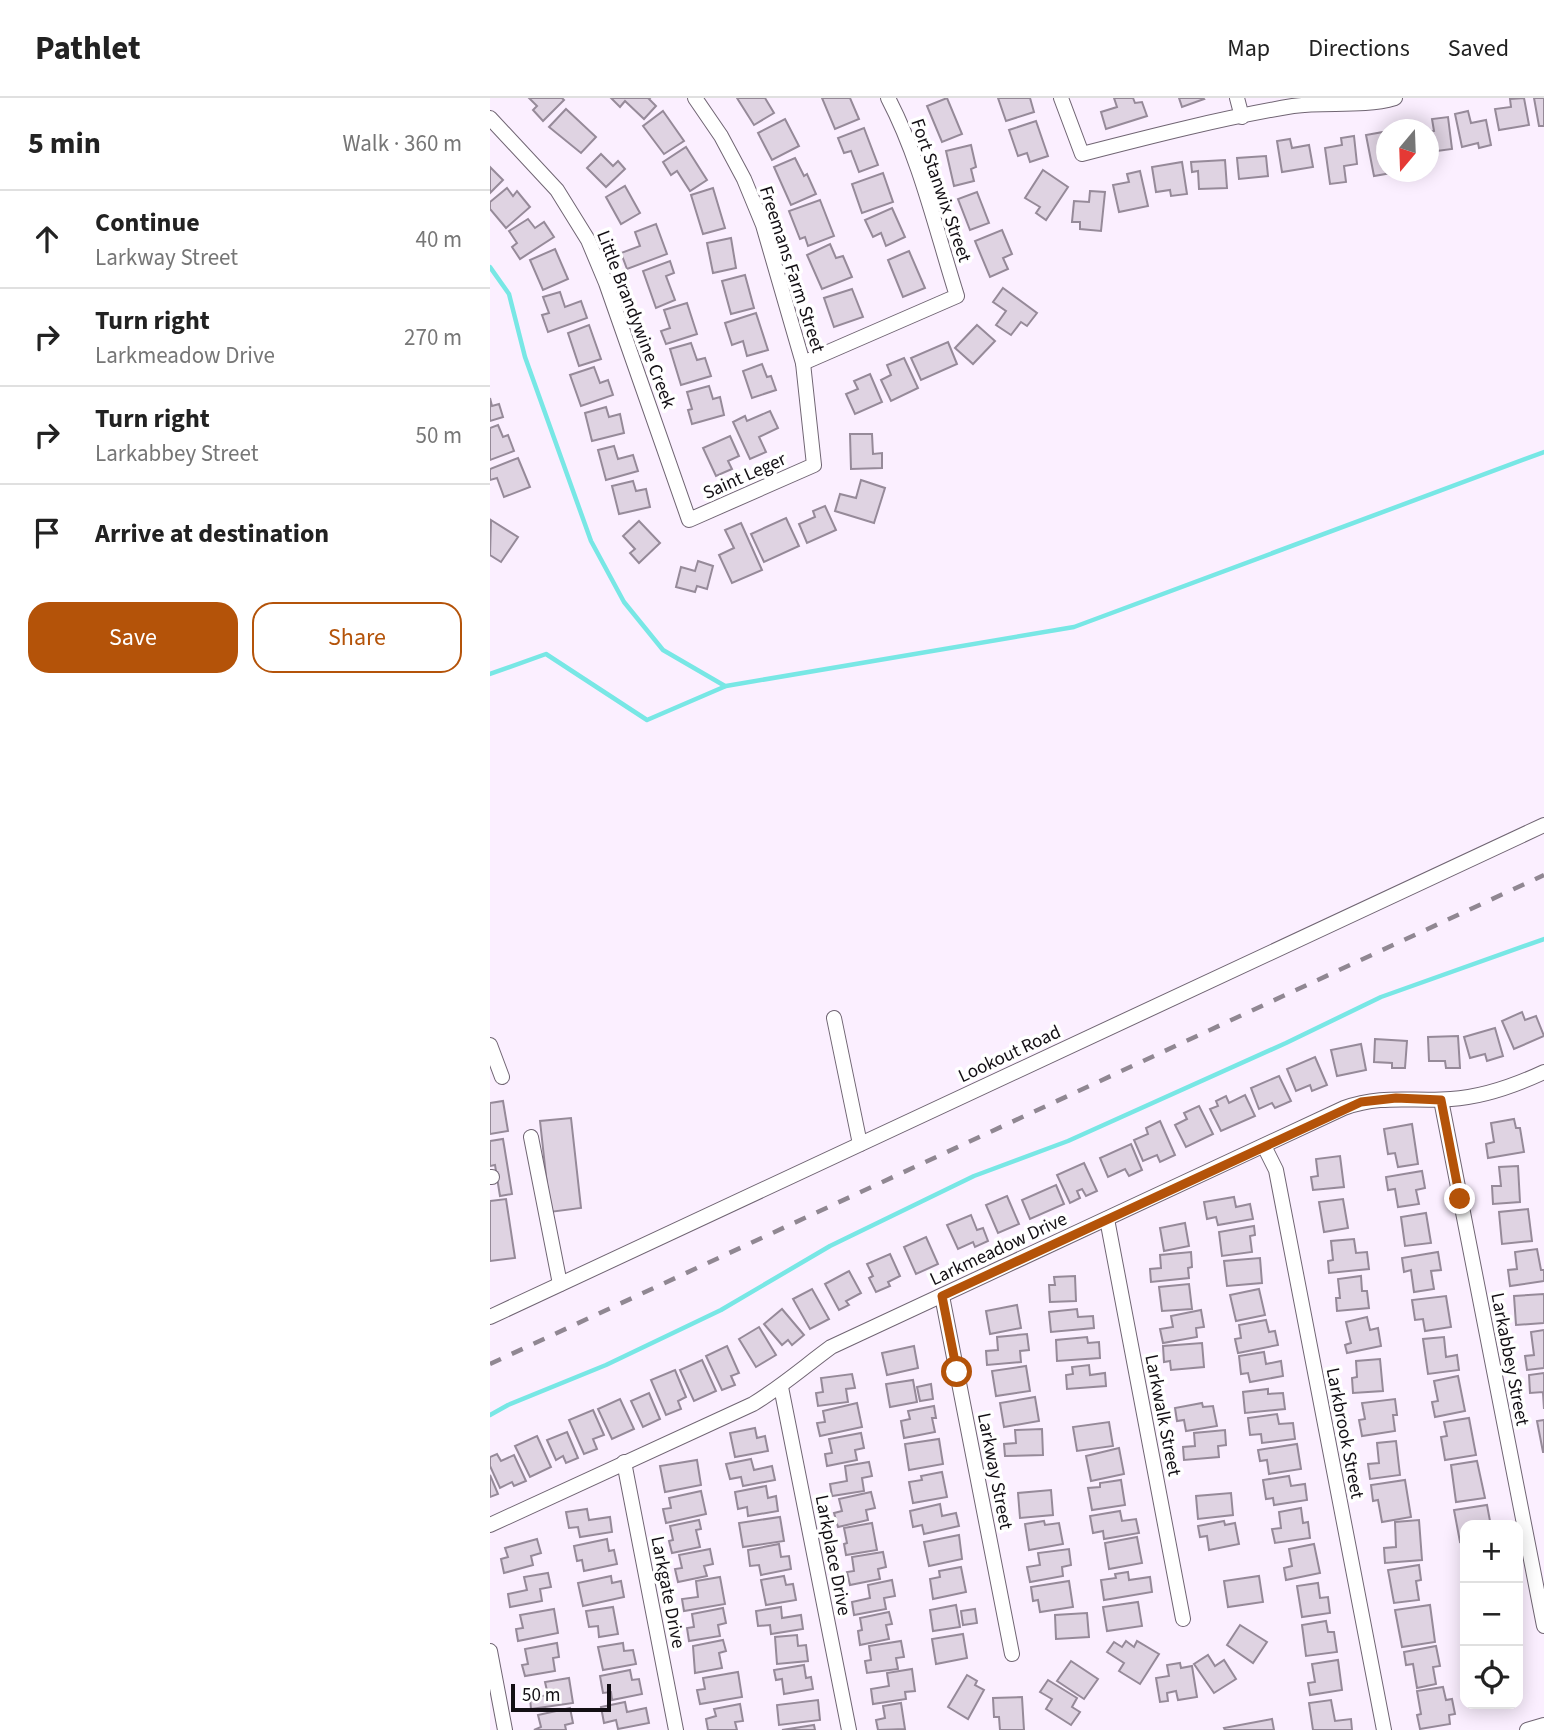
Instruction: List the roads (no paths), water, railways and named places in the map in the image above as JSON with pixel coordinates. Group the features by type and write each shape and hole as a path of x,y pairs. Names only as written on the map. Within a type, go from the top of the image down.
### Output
{"street":[{"name":"Freemans Farm Street","path":"695,98 721,136 744,179 763,225 803,363 814,465"},
{"name":"Fort Stanwix Street","path":"803,363 957,296 917,171 888,98"},
{"path":"1061,98 1082,154 1180,129 1296,106 1355,105 1395,98"},
{"path":"1237,98 1242,117"},
{"name":"Little Brandywine Creek","path":"490,118 557,190 588,240 606,283 689,520"},
{"name":"Saint Leger","path":"689,520 814,465"},
{"name":"Lookout Road","path":"490,1317 1544,825"},
{"path":"834,1018 860,1144"},
{"path":"490,1045 502,1077"},
{"name":"Larkmeadow Drive","path":"490,1525 753,1404 781,1387 831,1347 1361,1102 1396,1098 1441,1100 1477,1096 1502,1090 1544,1072"},
{"name":"Larkabbey Street","path":"1441,1100 1544,1626"},
{"path":"531,1137 560,1284"},
{"name":"Larkbrook Street","path":"1264,1146 1276,1170 1384,1730"},
{"name":"Larkwalk Street","path":"1107,1219 1184,1619"},
{"name":"Larkway Street","path":"942,1296 1012,1654"},
{"name":"Larkplace Drive","path":"781,1387 849,1730"},
{"name":"Larkgate Drive","path":"624,1462 676,1730"},
{"path":"490,1651 505,1730"},
{"path":"1527,1730 1544,1725"}],"waterway":[{"path":"490,267 509,294 525,357 591,541 624,602 663,650 725,686"},
{"path":"490,674 546,654 647,720 726,686 1074,627 1544,452"},
{"path":"490,1415 606,1365 721,1310 830,1246 974,1176 1068,1141 1381,997 1544,939"}],"railway":[{"path":"490,1364 1544,875"}]}
